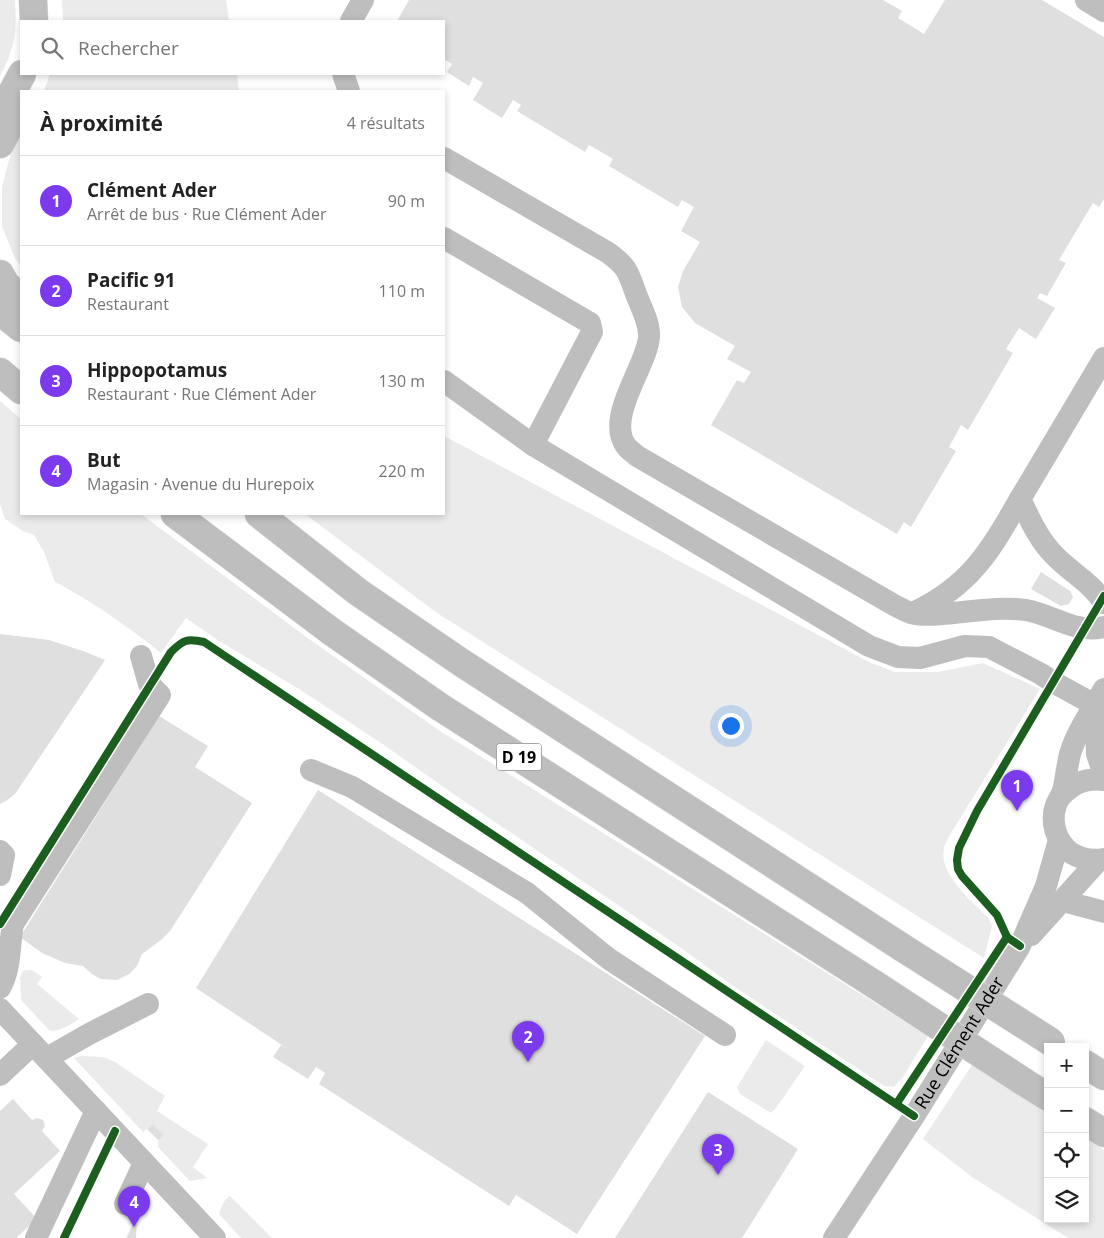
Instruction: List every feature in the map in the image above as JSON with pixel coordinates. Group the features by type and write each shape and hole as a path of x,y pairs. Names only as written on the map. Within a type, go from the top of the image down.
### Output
{"main road":[{"path":"33,0 34,20"},
{"path":"44,0 46,20"},
{"path":"0,111 5,106 21,75"},
{"path":"28,90 36,75"},
{"path":"0,144 20,106"},
{"path":"0,274 5,283 20,299"},
{"path":"0,311 20,327"},
{"path":"0,372 20,389"},
{"name":"D 19","path":"176,515 332,632 440,707 1044,1094"},
{"name":"D 19","path":"260,515 358,592 462,663 1052,1043"},
{"path":"1089,1067 1104,1076"},
{"path":"1089,1124 1104,1133"}],"street":[{"path":"352,20 363,0"},
{"path":"1086,0 1104,11"},
{"path":"343,75 349,90"},
{"path":"445,159 607,252 625,266 649,330 647,347 624,402 621,422 621,436 626,446 637,456 894,605 912,613 930,615 1007,609 1026,610 1070,626 1104,627"},
{"path":"445,239 590,323 592,332 532,445"},
{"path":"912,613 950,592 982,562 1104,358"},
{"path":"445,382 532,445 869,646 898,657 920,658 965,646 989,647 1053,682 1099,697 1097,754 1104,775"},
{"path":"1020,499 1040,539 1054,555 1092,588 1104,603"},
{"path":"0,988 6,977 14,924 160,695 149,684 141,656"},
{"name":"Rue Clément Ader","path":"1099,697 1078,734 1070,753 1062,794 1056,805 1054,817 1055,829 1059,840 1066,849 1076,856 1087,860 1101,859"},
{"path":"311,770 352,787 527,893 610,959 725,1035"},
{"path":"1062,794 1071,786 1082,781 1104,780"},
{"name":"Rue Clément Ader","path":"834,1238 914,1116 1020,946 1046,886 1059,840"},
{"name":"Rue Clément Ader","path":"1020,946 1101,859"},
{"path":"1063,901 1104,912"},
{"path":"0,1075 40,1051 89,1034 148,1004"},
{"path":"0,1008 215,1238"},
{"path":"36,1238 96,1111"},
{"path":"125,1204 144,1162"}],"shaded area":[{"path":"0,0 15,0 16,22 12,48 0,76"},
{"path":"62,0 226,0 229,20 63,20"},
{"path":"50,75 237,75 239,90 44,90"},
{"path":"20,133 20,265 14,256 2,226 2,187 12,148"},
{"path":"0,401 20,418 20,515 142,515 309,639 440,731 928,1036 903,1077 894,1087 884,1086 736,988 677,945 381,743 186,618 161,653 110,615 55,582 44,552 34,535 23,531 5,519 0,504"},
{"path":"445,437 871,663 895,672 938,672 983,663 1040,689 948,838 944,848 946,868 952,878 989,919 992,926 984,958 437,613 306,515 445,515"},
{"path":"32,970 42,977 37,984 79,1019 62,1029 50,1031 21,1000 20,977 23,971"},
{"path":"766,1040 805,1066 771,1113 740,1094 737,1087"},
{"path":"81,1056 103,1057 115,1062 165,1096 157,1111 208,1144 193,1167 207,1178 190,1181 158,1147 158,1140 163,1135 153,1124 143,1132 74,1058"},
{"path":"972,1065 1044,1111 1044,1223 972,1177 923,1139"},
{"path":"1089,1141 1104,1150 1104,1238 1068,1238 1044,1223 1089,1223"},
{"path":"230,1196 272,1238 241,1238 219,1214 224,1202"}],"building":[{"path":"409,0 883,0 902,11 898,18 924,34 945,0 1042,0 1104,37 1104,199 1099,207 1093,203 1059,260 1066,263 1047,296 1040,293 1037,298 1055,308 1036,339 1019,328 1006,349 1013,353 968,430 961,425 949,447 956,451 911,527 904,522 897,534 711,425 737,380 744,383 751,372 727,359 735,346 695,323 682,307 678,287 683,271 700,242 681,231 694,207 682,200 678,207 609,166 613,159 589,145 585,152 517,111 521,105 513,100 502,118 473,100 483,83 473,77 469,86 447,72 452,64 445,60 445,20 398,20"},
{"path":"1041,572 1070,591 1073,597 1069,604 1061,606 1031,589"},
{"path":"0,634 49,640 105,660 15,794 0,804"},
{"path":"159,716 208,746 195,767 252,803 170,931 142,954 137,966 129,974 117,980 101,979 83,966 65,963 42,953 20,937"},
{"path":"318,790 705,1036 577,1234 516,1195 509,1206 319,1084 325,1073 316,1067 308,1079 273,1057 281,1045 288,1049 196,988"},
{"path":"708,1092 798,1149 742,1238 615,1238"},
{"path":"13,1099 32,1120 37,1118 43,1120 45,1126 42,1131 60,1151 14,1194 37,1219 16,1238 0,1238 0,1111"},
{"path":"153,1124 164,1135 158,1140 147,1129"},
{"path":"137,1216 136,1238 126,1238"}],"cycle path":[{"path":"1020,946 1007,937 997,915 962,876 958,869 957,860 959,848 977,811 1104,596"},
{"path":"0,924 171,652 186,641 204,642 914,1116"},
{"path":"897,1103 1007,937"},
{"path":"64,1238 115,1131"}],"place":[{"name":"Clément Ader","path":"1017,811"},
{"name":"Pacific 91","path":"528,1062"},
{"name":"Hippopotamus","path":"718,1175"},
{"name":"But","path":"134,1227"}]}
